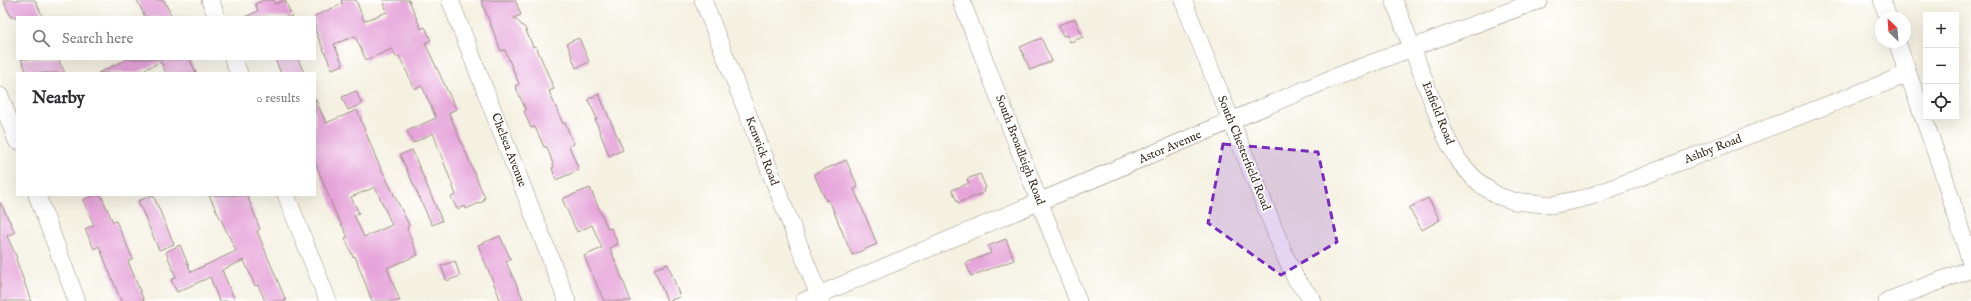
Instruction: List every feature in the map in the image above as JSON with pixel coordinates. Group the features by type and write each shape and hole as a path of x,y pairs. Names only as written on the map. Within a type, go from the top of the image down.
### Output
{"street":[{"path":"210,0 217,16"},
{"name":"Chelsea Avenue","path":"450,0 567,301"},
{"name":"Kenwick Road","path":"703,0 814,299"},
{"name":"South Broadleigh Road","path":"961,0 1078,301"},
{"name":"South Chesterfield Road","path":"1184,0 1285,256 1296,279 1313,301"},
{"name":"Enfield Road","path":"1394,0 1445,136 1458,160 1483,186 1498,196 1514,201"},
{"name":"Astor Avenue","path":"814,299 1040,201 1330,79 1539,0"},
{"path":"1882,0 1886,12"},
{"path":"1899,48 1971,263"},
{"path":"233,60 239,72"},
{"name":"Ashby Road","path":"1514,201 1552,206 1589,197 1908,74"},
{"path":"0,96 16,138"},
{"path":"37,196 77,301"},
{"path":"286,196 328,301"},
{"path":"1887,301 1971,269"}],"highlighted area":[{"path":"1223,144 1318,152 1337,242 1281,275 1208,223"}],"building":[{"path":"3,0 35,0 43,16 16,16 11,17"},
{"path":"137,0 164,0 172,16 145,16"},
{"path":"264,0 274,0 275,4 285,0 292,16 247,16 258,11 255,4"},
{"path":"341,0 356,0 364,21 387,12 383,0 409,0 421,29 425,27 431,40 425,43 456,109 449,113 485,198 483,199 484,201 466,209 465,206 457,209 451,197 456,195 433,133 413,143 407,131 436,118 422,86 415,89 399,56 396,57 392,49 366,60 355,36 334,44 343,65 332,69 316,32 315,16 342,4"},
{"path":"481,0 515,0 521,15 514,18 525,28 533,47 536,46 554,89 549,91 563,124 565,123 574,144 569,146 579,170 556,180 552,168 554,167 547,147 544,147 535,127 531,128 524,111 526,110 515,86 519,84 505,50 501,51"},
{"path":"1075,19 1083,37 1070,42 1067,35 1063,36 1058,25"},
{"path":"579,38 589,62 576,68 567,43"},
{"path":"1041,38 1052,61 1030,70 1020,47"},
{"path":"21,60 58,60 64,72 27,72"},
{"path":"126,60 190,60 196,72 166,72 161,62 138,72 100,72"},
{"path":"275,60 298,60 304,72 281,72"},
{"path":"356,91 362,104 348,110 342,97"},
{"path":"599,94 623,150 609,156 595,119 597,119 588,99"},
{"path":"316,100 326,123 357,110 376,158 409,225 407,229 418,255 387,268 400,301 372,301 355,256 353,257 345,238 348,237 335,212 316,164","holes":["375,187 392,225 364,237 354,215 359,213 351,197"]},
{"path":"412,150 442,221 432,225 400,155"},
{"path":"846,160 858,187 854,189 877,244 852,255 829,200 826,201 814,174"},
{"path":"980,174 986,188 984,189 985,192 958,203 952,190 969,183 967,179"},
{"path":"590,188 608,229 611,228 618,244 610,248 631,301 604,301 584,256 602,248 592,225 577,232 562,199"},
{"path":"92,196 101,196 113,222 116,221 133,259 128,261 144,301 121,301 99,246 94,249 85,229 94,225 83,200"},
{"path":"153,196 174,244 159,250 138,201"},
{"path":"209,196 247,196 260,229 257,231 286,301 265,301 258,285 255,286 244,260 222,270 235,301 219,301 210,277 177,292 171,280 176,277 166,252 180,245 191,272 236,251"},
{"path":"1428,198 1440,220 1422,230 1409,208"},
{"path":"0,202 15,232 7,236 17,258 16,259 31,301 0,301"},
{"path":"500,236 511,260 506,262 524,301 501,301 478,245"},
{"path":"1006,239 1014,260 971,276 966,263 991,253 988,246"},
{"path":"455,261 460,276 447,281 441,266"},
{"path":"668,264 680,297 667,301 654,269"}]}
